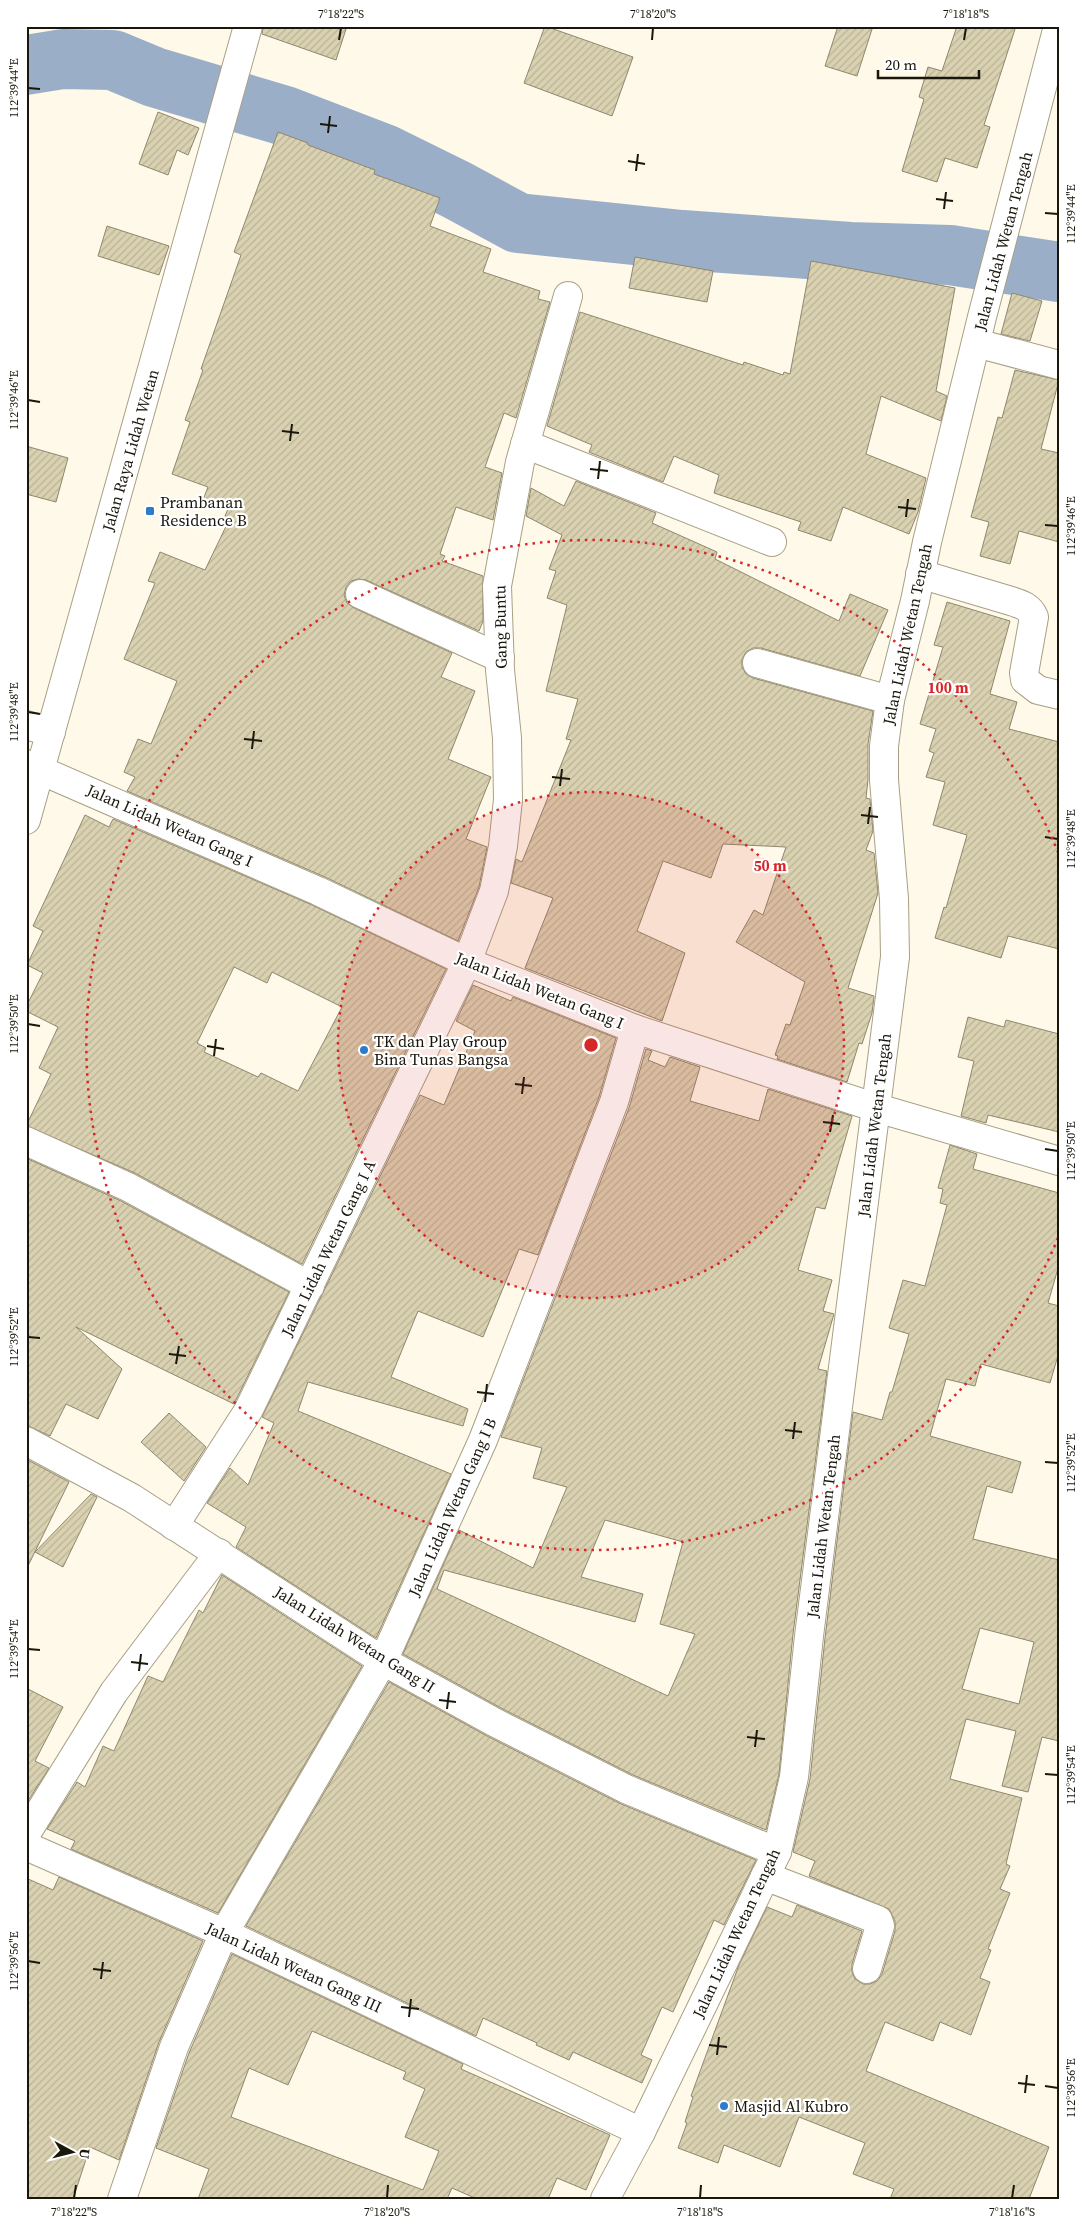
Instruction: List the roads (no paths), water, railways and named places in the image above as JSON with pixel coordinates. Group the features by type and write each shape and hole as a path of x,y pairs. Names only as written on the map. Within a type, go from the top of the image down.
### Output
{"street":[{"name":"Jalan Raya Lidah Wetan","path":"26,820 39,729 218,136 248,26"},
{"name":"Jalan Lidah Wetan Tengah","path":"605,2199 641,2132 771,1864 794,1777 811,1617 895,957 894,899 884,780 884,746 890,700 982,317 1058,26"},
{"name":"Gang Buntu","path":"467,962 494,891 503,846 508,800 507,738 500,658 497,586 520,462 568,296"},
{"path":"976,343 1059,365"},
{"path":"525,444 772,542"},
{"path":"920,574 1011,601 1025,606 1032,611 1034,617 1024,672 1026,680 1038,690 1059,695"},
{"path":"360,594 500,658"},
{"path":"757,663 890,700"},
{"name":"Jalan Lidah Wetan Gang I","path":"34,766 318,890 467,962 635,1029 877,1108 1059,1161"},
{"name":"Jalan Lidah Wetan Gang I A","path":"174,1526 248,1411 467,962"},
{"name":"Jalan Lidah Wetan Gang I B","path":"122,2199 174,2047 224,1933 383,1661 483,1440 614,1102 635,1029"},
{"path":"26,1141 128,1188 310,1286"},
{"name":"Jalan Lidah Wetan Gang II","path":"26,1441 132,1498 383,1661 494,1722 878,1920 880,1926 867,1969"},
{"path":"26,1834 114,1692 219,1553"},
{"name":"Jalan Lidah Wetan Gang III","path":"26,1846 224,1933 641,2132"}],"waterway":[{"path":"26,65 63,59 113,60 154,77 285,116 384,154 518,223 682,240 850,252 950,255 1059,272"}],"place":[{"name":"Prambanan Residence B","path":"150,511"},
{"name":"TK dan Play Group Bina Tunas Bangsa","path":"364,1050"},
{"name":"Masjid Al Kubro","path":"724,2106"}]}
